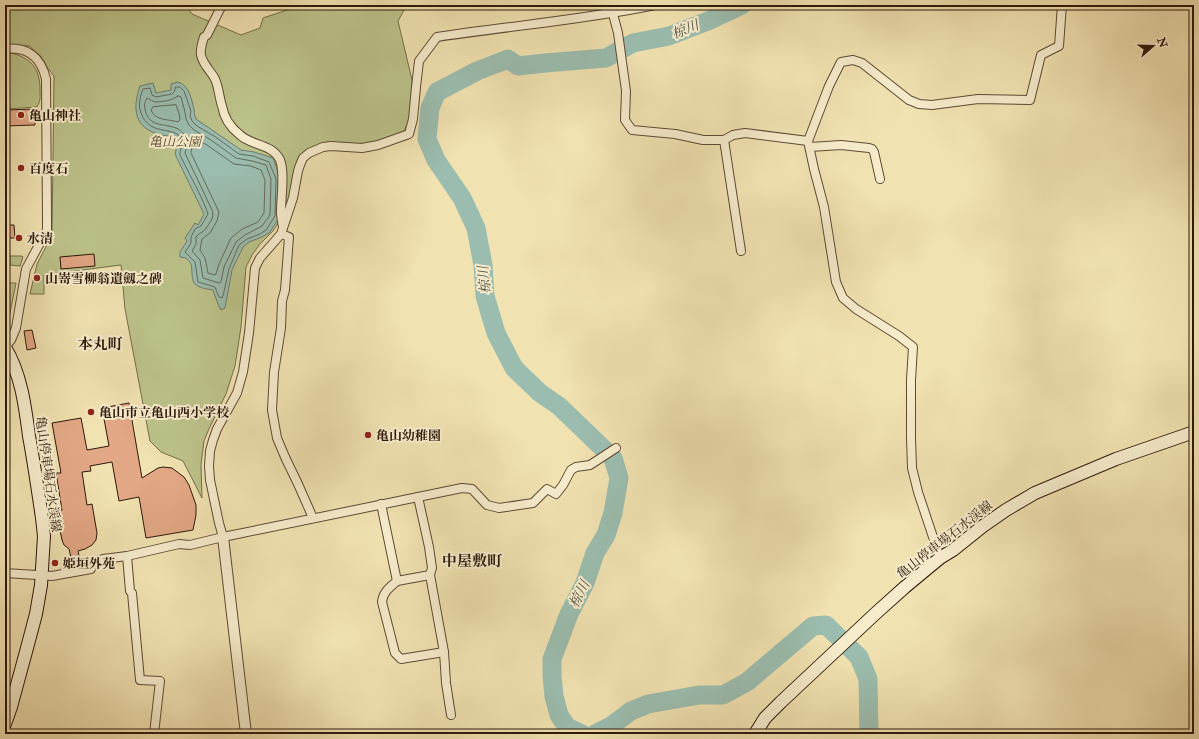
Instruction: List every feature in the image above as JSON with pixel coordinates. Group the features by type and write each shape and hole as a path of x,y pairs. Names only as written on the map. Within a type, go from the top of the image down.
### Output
{"main road":[{"name":"亀山停車場石水渓線","path":"5,347 16,368 24,399 44,536 42,576 36,614 20,678 5,724"},
{"name":"亀山停車場石水渓線","path":"755,734 765,718 833,652 905,586 940,558 1006,510 1035,493 1116,459 1194,432"}],"street":[{"path":"222,5 204,37 201,54 204,64 214,78 219,91 221,106 230,125 240,136 272,150 279,159 282,172 282,231 289,237 285,290 282,301 282,328 274,372 272,410 277,438 313,518"},
{"path":"246,734 224,537 219,523 210,480 210,452 218,429 237,393 243,372 249,333 255,268 260,258 282,231 294,198 298,171 304,158 309,153 322,147 331,146 362,148 378,145 409,134 413,119 419,61 437,38 490,29 613,14 623,8 655,5"},
{"path":"940,558 918,492 912,468 911,387 913,347 856,309 843,298 836,282 824,208 809,144 828,86 841,62 853,60 862,63 909,100 919,104 932,105 978,99 1030,100 1041,55 1059,46 1062,5"},
{"path":"613,14 618,33 626,92 625,120 632,130 676,134 703,140 724,140 733,135 745,133 809,144 869,148 874,152 880,179"},
{"path":"5,49 13,48 29,52 44,70 46,79 47,230 26,269 16,328 12,340 5,347"},
{"path":"724,140 741,251"},
{"path":"5,573 52,576 91,568 94,562 103,559 127,556 179,544 190,545 462,488 472,489 487,505 499,508 533,503 547,488 556,494 563,486 571,470 576,467 590,464 616,448"},
{"path":"418,497 429,547 432,568 430,575 444,652 446,683 451,715"},
{"path":"381,504 397,581"},
{"path":"127,556 140,680 160,681 154,734"},
{"path":"430,575 397,581 386,590 382,597 382,602 395,653 402,659 444,652"}],"green space":[{"name":"亀山公園","path":"5,5 186,5 192,14 241,35 260,28 263,18 296,7 295,5 407,5 398,21 412,80 410,118 404,131 379,141 356,145 327,142 308,149 286,211 273,231 260,244 252,255 246,267 241,327 235,366 226,394 204,441 201,464 202,498 183,461 161,452 150,441 125,309 121,265 44,275 44,294 30,294 37,264 52,235 54,76 30,46 5,45"},
{"path":"10,53 23,57 36,69 40,82 40,100 37,107 5,109 5,54"},
{"path":"10,256 23,257 20,266 10,265"},
{"path":"5,283 16,283 8,323 5,324"}],"water":[{"path":"178,82 185,86 189,93 196,119 241,150 254,152 273,158 280,178 280,217 269,233 249,242 243,247 232,270 225,308 221,310 213,290 195,284 193,281 191,264 186,258 180,257 180,252 187,241 185,238 195,223 198,225 204,214 175,154 178,142 173,137 153,132 146,128 141,123 136,110 140,86 153,83 156,93 171,90 171,84"}],"building":[{"name":"亀山神社","path":"34,109 35,125 5,126 5,119 8,118 8,110"},
{"path":"5,225 14,225 15,238 5,238"},
{"path":"94,254 95,266 61,269 60,257"},
{"path":"32,330 36,348 27,350 24,331"},
{"path":"129,403 142,478 158,468 163,467 172,468 184,477 189,485 196,505 193,530 146,538 139,497 119,501 112,462 90,466 91,471 82,472 87,505 92,504 97,533 96,540 92,545 78,551 80,560 72,562 69,549 64,545 62,540 56,511 62,510 56,473 61,473 52,423 81,418 87,450 109,446 102,408"}],"waterway":[{"name":"椋川","path":"582,734 567,727 559,715 554,696 552,659 569,614 585,583 595,553 606,535 613,513 619,478 613,458 559,406 540,393 514,368 496,333 485,296 483,265 476,228 462,198 436,160 427,139 430,108 437,92 477,71 508,59 518,66 606,58 633,43 669,36 708,21 742,5"},
{"name":"椋川","path":"595,734 611,726 631,711 648,704 699,695 723,695 747,682 813,626 826,625 859,657 868,679 869,734"}],"place":[{"name":"亀山神社","path":"21,115"},
{"name":"百度石","path":"21,168"},
{"name":"水清","path":"19,238"},
{"name":"山嵜雪柳翁遺劔之碑","path":"37,278"},
{"name":"亀山市立亀山西小学校","path":"91,412"},
{"name":"亀山幼稚園","path":"368,435"},
{"name":"姫垣外苑","path":"55,563"}],"district":[{"name":"本丸町","path":"100,344"},
{"name":"中屋敷町","path":"472,561"}]}
